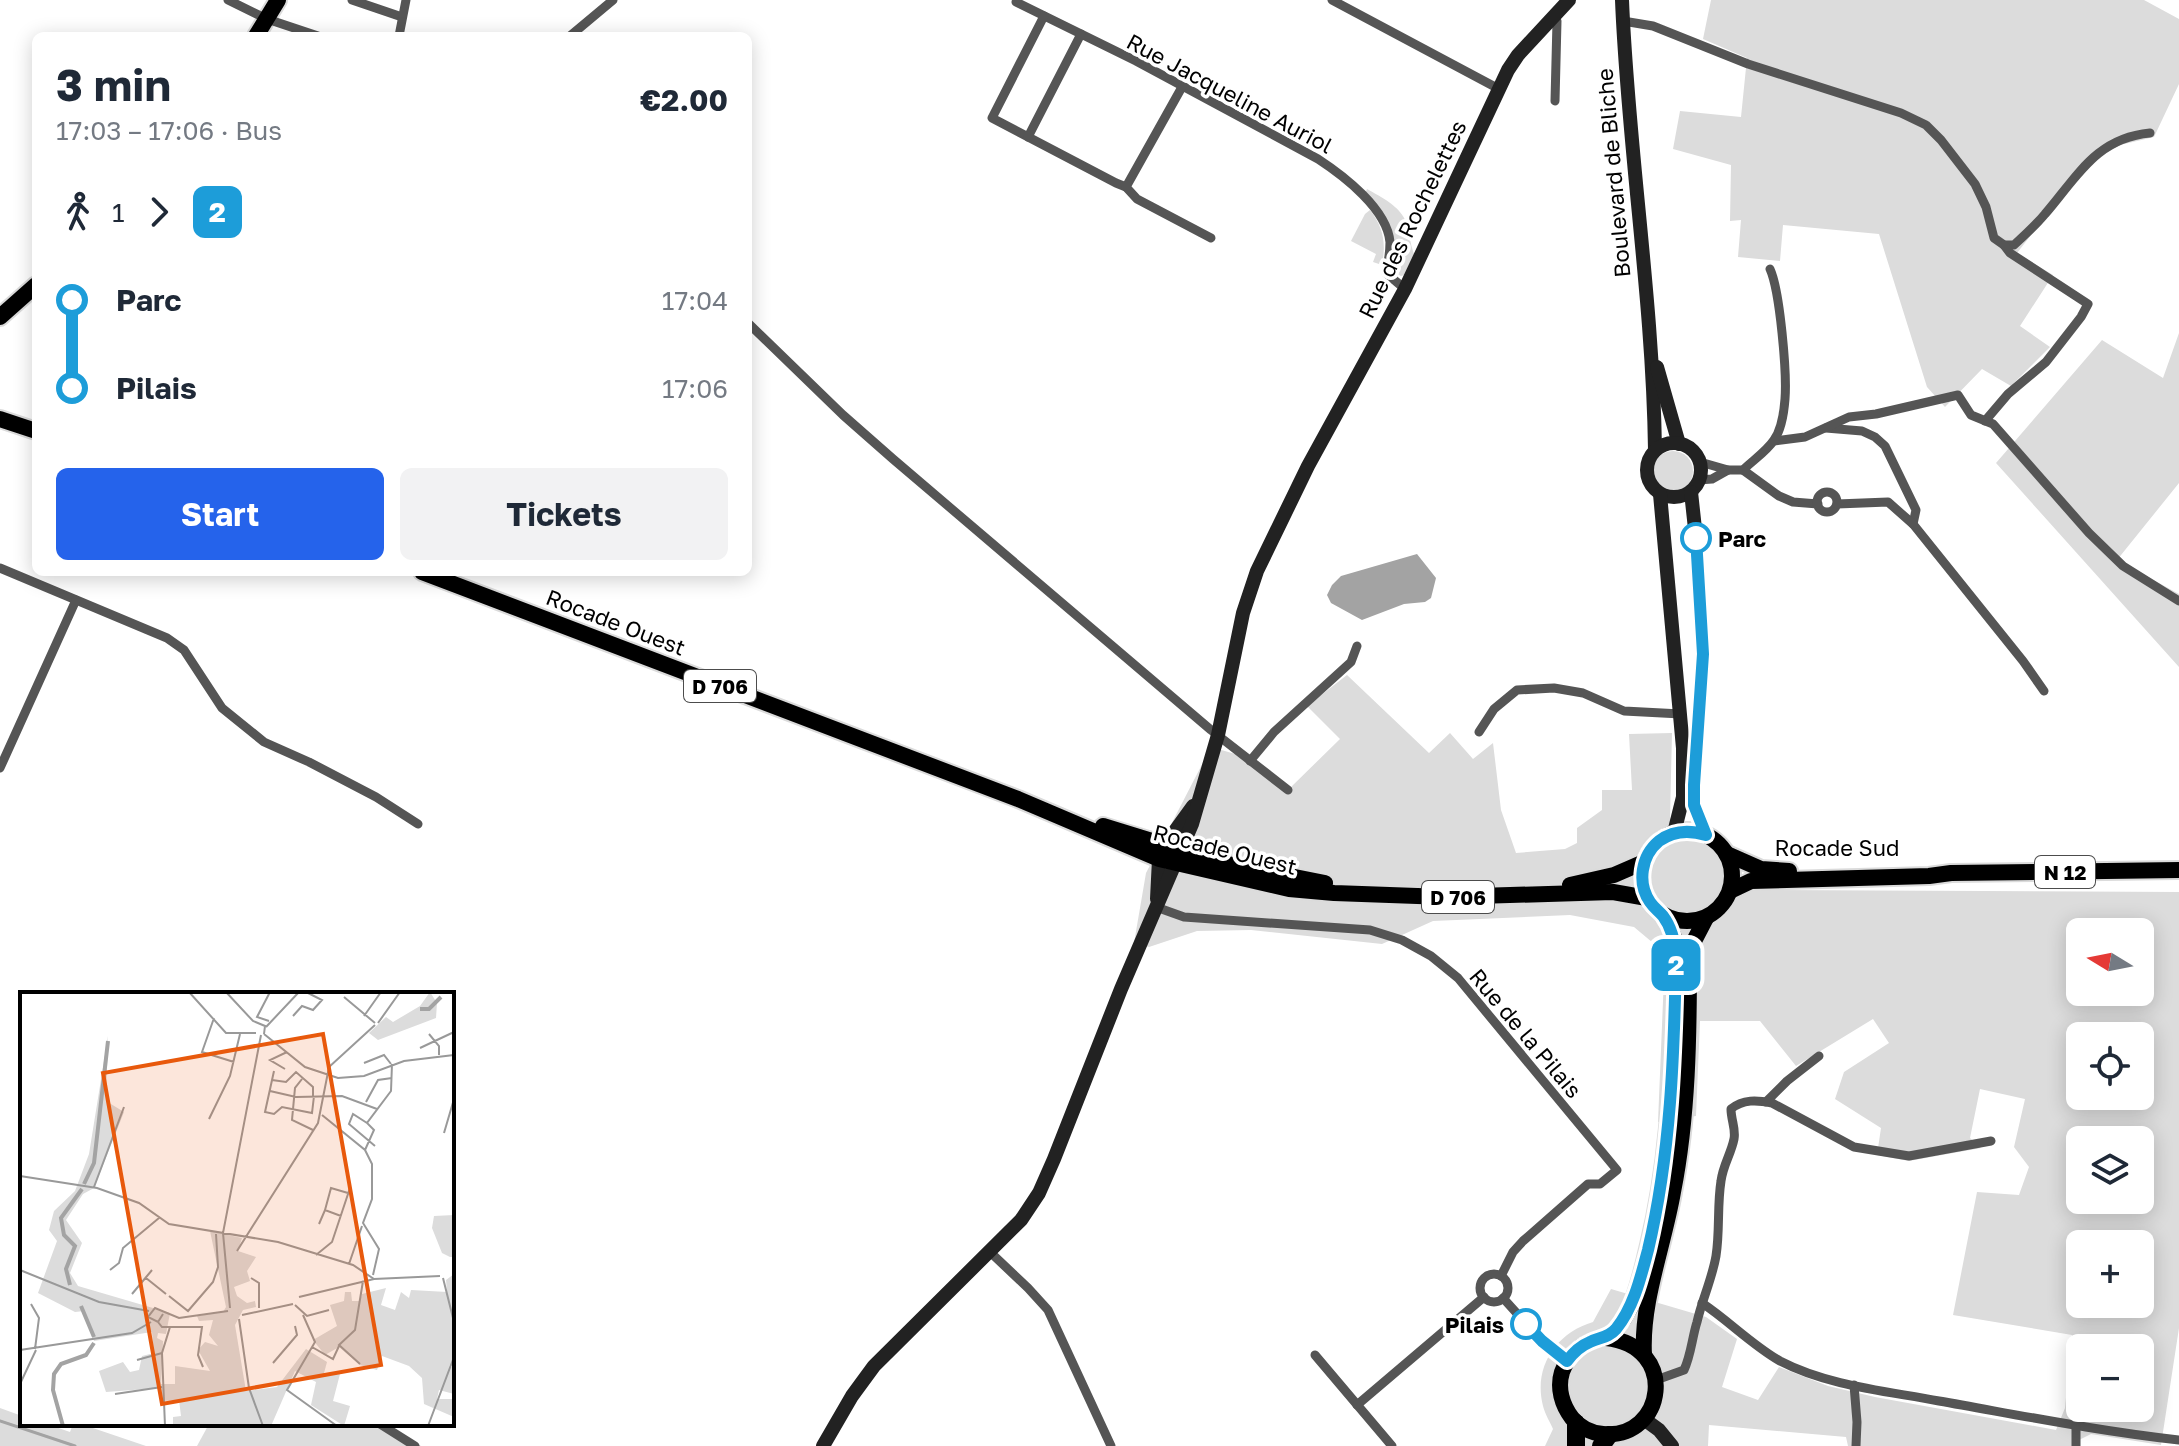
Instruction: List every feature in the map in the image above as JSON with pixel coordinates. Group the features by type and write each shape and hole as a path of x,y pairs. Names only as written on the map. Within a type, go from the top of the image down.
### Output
{"highway":[{"path":"1576,1423 1576,1446"}],"main road":[{"path":"266,28 275,0"},
{"path":"0,305 32,278"},
{"path":"0,317 32,289"},
{"path":"3,421 32,430"},
{"name":"Rocade Ouest","path":"433,576 1169,859 1289,889 1334,893 1445,897 1613,892 1647,898"},
{"path":"1606,1338 1627,1313 1641,1276 1661,1192 1669,1133 1676,957 1674,938 1663,915 1647,898 1643,887 1644,862 1661,839 1674,833 1706,835 1727,854 1732,878 1730,891 1717,911 1706,918 1692,922 1677,921 1663,915"},
{"name":"Rocade Sud","path":"1727,854 1761,869 1931,869 1951,873"},
{"name":"Rocade Ouest","path":"1531,893 1614,875 1644,862"},
{"name":"Rocade Sud","path":"1730,891 1751,881 1951,873 2179,870"},
{"path":"1644,1355 1646,1310 1667,1226 1682,1131 1689,958 1706,918"},
{"path":"1606,1338 1633,1345 1644,1355 1652,1366 1656,1394 1644,1419 1634,1427 1605,1440 1576,1423 1565,1410 1560,1394 1560,1377 1577,1349 1590,1341 1606,1338"}],"street":[{"path":"228,0 266,28 292,32"},
{"path":"352,0 402,17"},
{"path":"400,32 406,0"},
{"path":"575,32 613,0"},
{"path":"1332,0 1499,89"},
{"name":"Rue des Rochelettes","path":"823,1446 874,1366 1021,1220 1039,1193 1156,907 1169,859 1192,824 1218,735 1243,613 1257,571 1308,466 1405,289 1499,89 1518,55 1569,0"},
{"name":"Boulevard de Bliche","path":"1622,0 1630,131 1650,342 1655,450"},
{"name":"Rue Jacqueline Auriol","path":"1016,2 1182,87 1341,174 1384,221 1390,242 1386,273 1405,289"},
{"path":"1044,16 992,118 1126,187 1137,199 1211,238"},
{"path":"1554,16 1557,21 1555,101"},
{"path":"1623,21 1653,26 1748,64 1901,113 1926,125 1941,140 1975,184 1986,207 1994,238 2010,253 2088,304 2046,362 2008,394 1985,421"},
{"path":"1028,137 1081,34"},
{"path":"1126,187 1182,87"},
{"path":"2004,245 2014,245 2045,215 2092,157 2121,138 2150,133"},
{"path":"1743,470 1774,441 1786,396 1775,281 1770,269"},
{"path":"752,327 893,459 1218,735 1288,790"},
{"name":"Boulevard de Bliche","path":"1650,342 1679,444"},
{"path":"1774,441 1805,437 1849,417 1876,414 1958,395 1971,415 1993,424 2089,533 2123,566 2179,601"},
{"path":"1826,428 1862,431 1885,446 1916,510 1913,524"},
{"path":"1728,470 1676,498 1660,494 1647,476 1648,461 1655,450 1671,443 1692,450 1700,462 1728,470 1743,470 1779,496 1793,502 1818,504 1821,510 1828,512 1837,504 1888,502 1913,524 2044,691"},
{"path":"1700,462 1695,486 1703,654 1694,805 1706,835"},
{"path":"1660,494 1681,714 1684,785 1674,833"},
{"path":"0,568 167,638 184,650 222,708 264,742 376,797 418,824"},
{"path":"0,768 76,600"},
{"path":"1250,761 1274,732 1351,662 1357,646"},
{"path":"1479,732 1494,709 1517,690 1554,688 1583,693 1624,711 1681,714"},
{"name":"Rue de la Pilais","path":"1156,907 1184,917 1370,930 1402,940 1431,956 1458,978 1617,1170 1600,1184 1588,1184 1523,1241 1513,1252 1501,1276"},
{"path":"1766,1102 1819,1056"},
{"path":"1656,1380 1684,1370 1690,1358 1717,1254 1720,1182 1735,1129 1731,1109 1737,1104 1757,1100 1766,1102 1854,1147 1909,1156 1991,1141"},
{"path":"990,1252 1048,1310 1111,1446"},
{"path":"1490,1274 1501,1276 1508,1287 1503,1298 1491,1301 1480,1290 1484,1279 1490,1274"},
{"path":"1357,1405 1484,1297"},
{"path":"1503,1298 1542,1341 1567,1361"},
{"path":"1702,1303 1763,1350 1782,1362 1812,1374 1854,1385 2076,1426 2179,1440"},
{"path":"1315,1355 1392,1446"},
{"path":"1854,1385 1856,1446"},
{"path":"1644,1419 1659,1430 1672,1446"},
{"path":"383,1426 415,1446"},
{"path":"2076,1426 2076,1446"}],"shaded area":[{"path":"1711,0 2144,0 2179,19 2179,84 2154,137 2120,145 2098,157 2060,198 2017,253 2053,275 2020,326 2050,347 2011,386 1982,369 1945,407 1927,387 1879,234 1783,225 1780,261 1738,257 1741,220 1730,221 1731,165 1673,149 1680,111 1741,117 1747,58 1703,39"},
{"path":"1367,189 1395,207 1406,222 1414,254 1404,275 1392,271 1393,242 1365,194"},
{"path":"1370,210 1383,236 1382,265 1373,262 1376,254 1351,241"},
{"path":"2179,333 2179,483 2117,560 2179,594 2179,667 1996,463 2102,340 2163,378"},
{"path":"1673,451 1687,457 1693,471 1687,485 1673,491 1659,485 1653,471 1659,457"},
{"path":"1417,554 1436,578 1431,598 1425,602 1404,604 1362,620 1331,603 1327,595 1341,576"},
{"path":"1347,675 1429,753 1450,733 1473,759 1493,743 1501,810 1516,853 1565,849 1577,843 1577,828 1602,810 1602,790 1632,790 1629,734 1672,733 1670,818 1762,890 2179,892 2179,1328 2161,1445 2091,1434 2075,1442 2075,1446 1848,1446 1846,1437 1709,1425 1708,1446 1545,1446 1553,1429 1541,1392 1545,1365 1558,1343 1568,1334 1593,1322 1611,1289 1706,1317 1737,1339 1722,1387 1758,1400 1779,1367 1828,1386 1875,1397 2056,1430 2066,1398 2066,1422 2154,1422 2154,1334 2066,1334 1953,1315 1977,1192 2019,1195 2029,1167 2014,1147 2025,1099 1980,1089 1970,1138 1981,1148 1909,1161 1877,1155 1881,1128 1835,1099 1844,1072 1889,1043 1873,1019 1796,1066 1760,1021 1700,1021 1696,1116 1658,1122 1665,953 1634,927 1570,915 1433,921 1382,944 1251,930 1197,931 1149,947 1134,943 1146,873 1211,747 1256,760 1290,788 1340,739 1307,706"},
{"path":"0,1408 20,1415 20,1426 53,1426 70,1432 72,1426 87,1426 146,1446 0,1446"},
{"path":"208,1426 390,1426 421,1446 197,1446"}],"waterway":[{"path":"0,1421 75,1446"}],"bus line":[{"name":"2","path":"1526,1324 1567,1361 1577,1349 1590,1341 1606,1338 1615,1331 1627,1313 1641,1276 1661,1192 1669,1133 1676,957 1674,938 1663,915 1647,898 1642,874 1651,849 1661,839 1685,831 1706,835 1694,805 1703,654 1696,538"}],"place":[{"name":"Parc","path":"1696,538"},
{"name":"Pilais","path":"1526,1324"}]}
